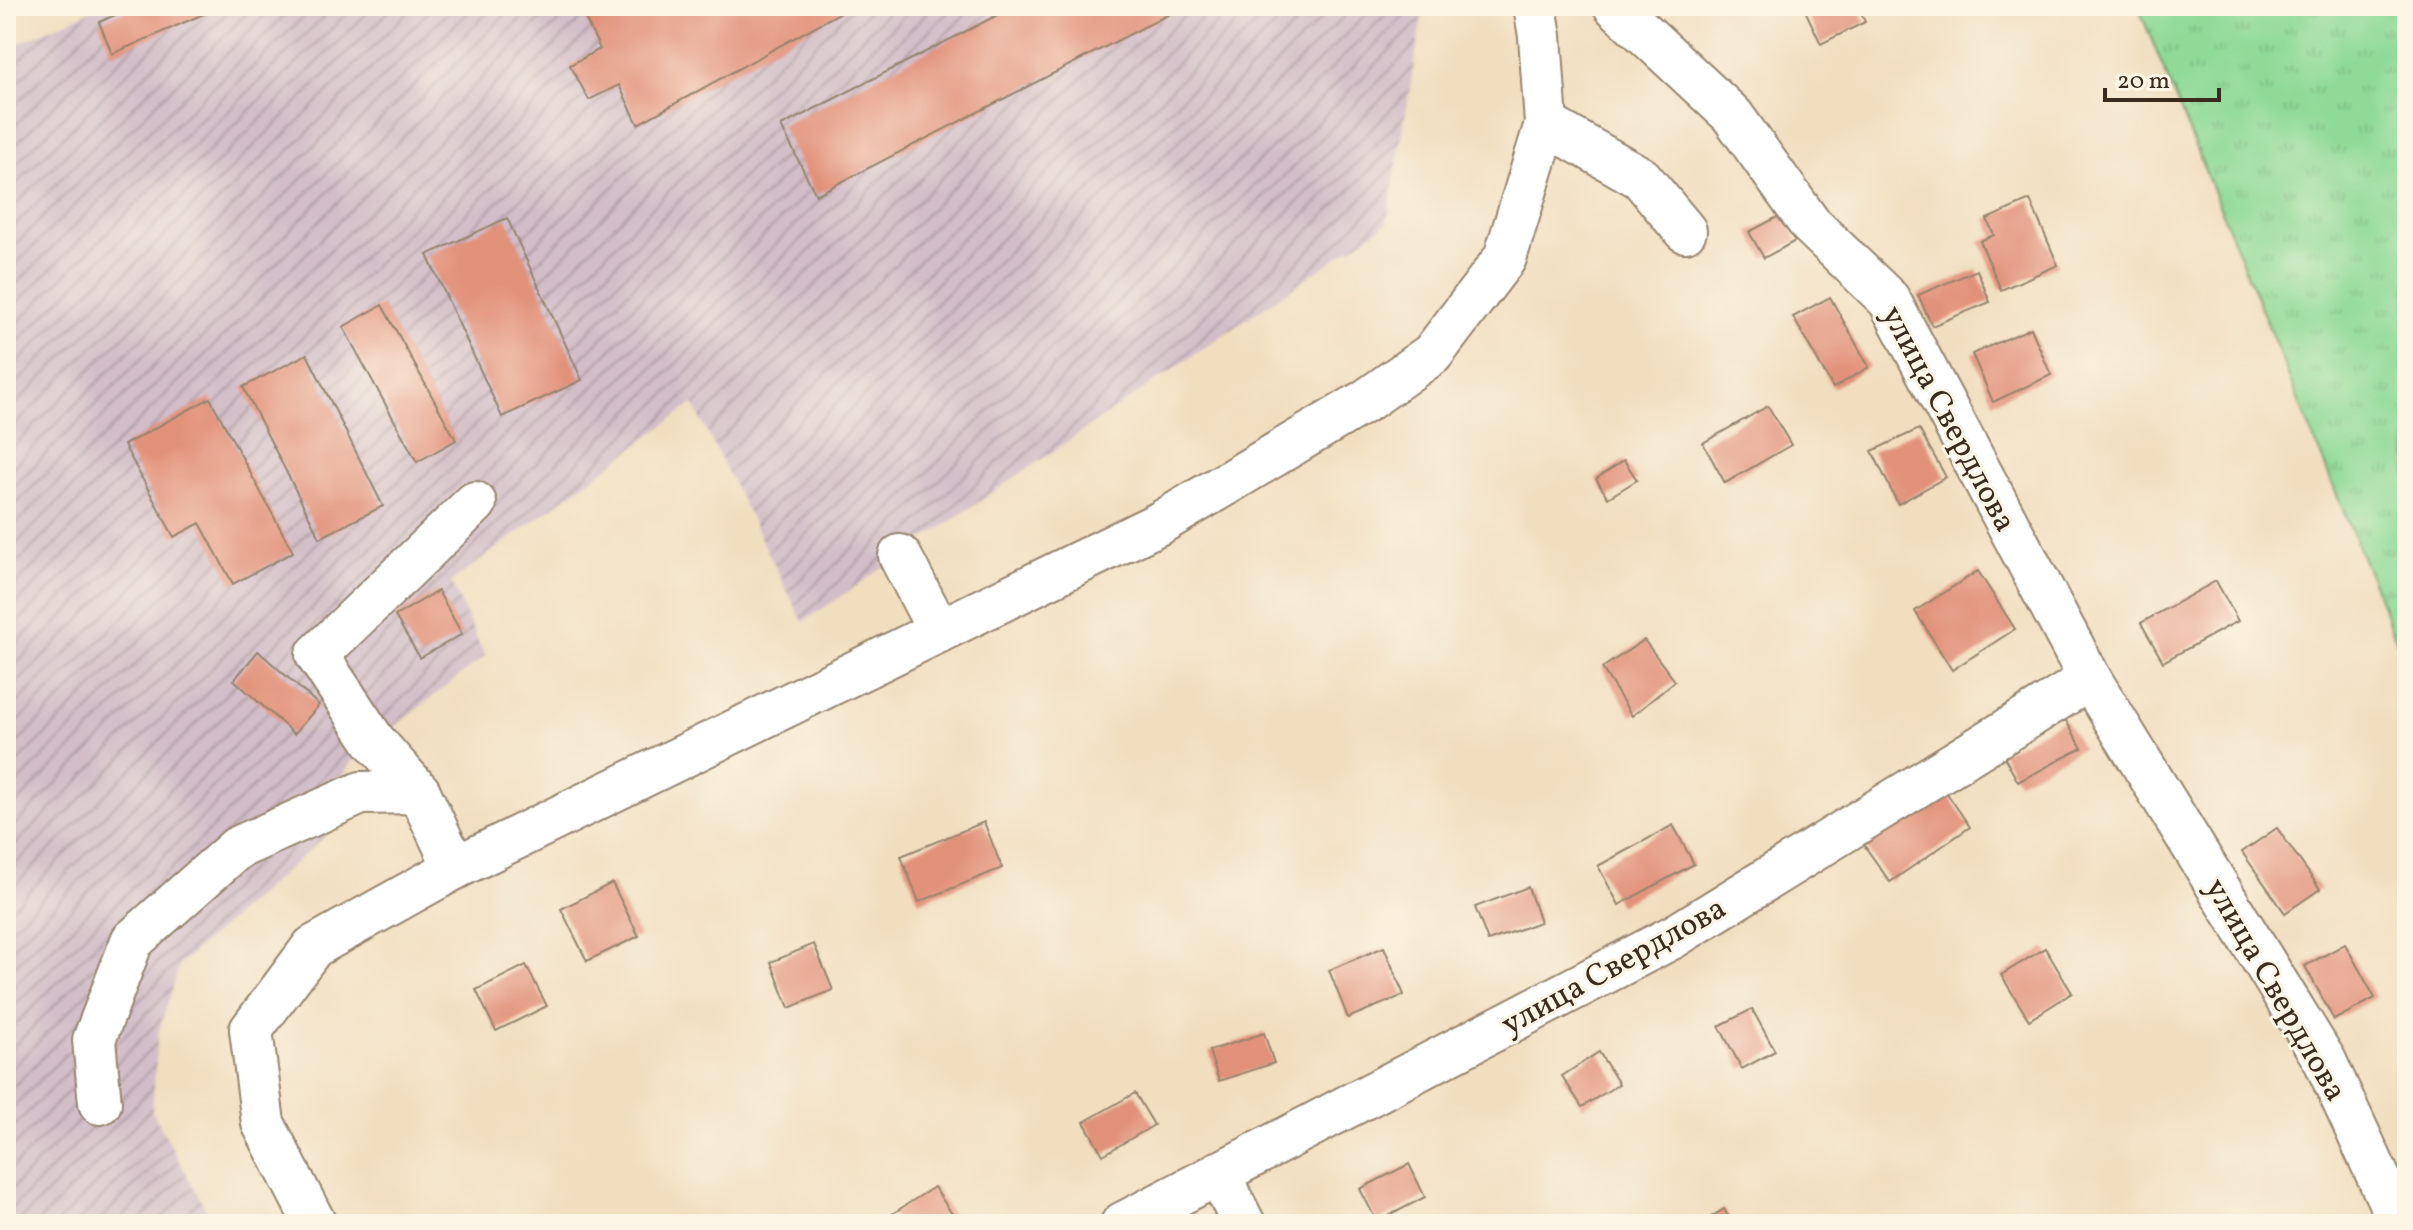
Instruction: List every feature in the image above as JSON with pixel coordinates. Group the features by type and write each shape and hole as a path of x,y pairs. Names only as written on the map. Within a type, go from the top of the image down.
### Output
{"street":[{"path":"315,1224 263,1123 251,1030 313,947 455,868 1160,523 1367,400 1432,354 1505,258 1546,124 1535,6"},
{"name":"улица Свердлова","path":"1615,6 1732,115 1810,224 1889,300 2090,679 2325,1061 2400,1224"},
{"path":"1546,124 1641,178 1685,231"},
{"path":"455,868 419,792 374,741 317,655 475,503"},
{"path":"900,556 939,631"},
{"name":"улица Свердлова","path":"1122,1224 1675,936 2090,679"},
{"path":"100,1103 94,1040 132,941 237,848 361,793 419,792"},
{"path":"1218,1173 1244,1224"}],"shaded area":[{"path":"101,6 1424,6 1387,223 803,622 693,404 451,582 485,656 353,759 336,787 341,822 180,964 158,1034 152,1111 214,1224 6,1224 6,49"}],"green space":[{"path":"2138,6 2407,6 2407,667"}],"building":[{"path":"136,6 222,6 112,54 99,22"},
{"path":"579,6 852,6 638,124 619,85 589,100 570,65 600,49"},
{"path":"1015,6 1185,6 816,195 781,126"},
{"path":"1803,6 1858,6 1865,22 1821,44"},
{"path":"2030,200 2058,265 2001,290 1980,241 1994,235 1987,219"},
{"path":"1783,214 1797,240 1764,258 1749,232"},
{"path":"507,218 582,380 502,417 427,255"},
{"path":"1977,270 1990,302 1932,326 1918,295"},
{"path":"1830,297 1869,367 1833,388 1793,317"},
{"path":"382,305 456,440 417,462 343,327"},
{"path":"2031,328 2051,375 1993,402 1972,354"},
{"path":"307,354 383,506 320,538 243,387"},
{"path":"210,398 293,552 233,584 200,523 174,537 124,445"},
{"path":"1768,406 1791,445 1725,483 1703,443"},
{"path":"1919,429 1946,477 1898,504 1872,451"},
{"path":"1624,460 1637,480 1608,498 1596,479"},
{"path":"1978,571 2015,629 1952,670 1915,611"},
{"path":"2216,581 2238,621 2163,662 2141,623"},
{"path":"438,591 462,634 420,658 395,616"},
{"path":"1644,640 1675,681 1632,716 1602,668"},
{"path":"258,651 319,705 294,734 234,680"},
{"path":"2065,719 2082,748 2018,782 2002,753"},
{"path":"1944,789 1970,827 1890,882 1864,845"},
{"path":"984,822 1002,868 919,902 901,856"},
{"path":"1673,825 1694,864 1619,905 1598,866"},
{"path":"2277,828 2320,889 2285,913 2242,852"},
{"path":"612,883 639,936 587,961 561,909"},
{"path":"1528,887 1540,922 1488,941 1475,907"},
{"path":"814,944 833,990 789,1008 771,962"},
{"path":"2345,944 2375,998 2334,1020 2305,966"},
{"path":"1384,947 1404,995 1348,1018 1329,970"},
{"path":"2045,948 2072,993 2029,1020 2001,975"},
{"path":"526,965 547,1006 496,1031 476,990"},
{"path":"1752,1009 1775,1051 1742,1069 1719,1026"},
{"path":"1264,1033 1274,1063 1219,1081 1209,1051"},
{"path":"1599,1052 1619,1084 1582,1107 1562,1076"},
{"path":"1135,1093 1154,1125 1103,1155 1084,1122"},
{"path":"1409,1164 1425,1197 1377,1222 1360,1189"},
{"path":"934,1187 954,1217 943,1224 898,1224 892,1214"},
{"path":"1724,1209 1733,1224 1700,1224"}]}
